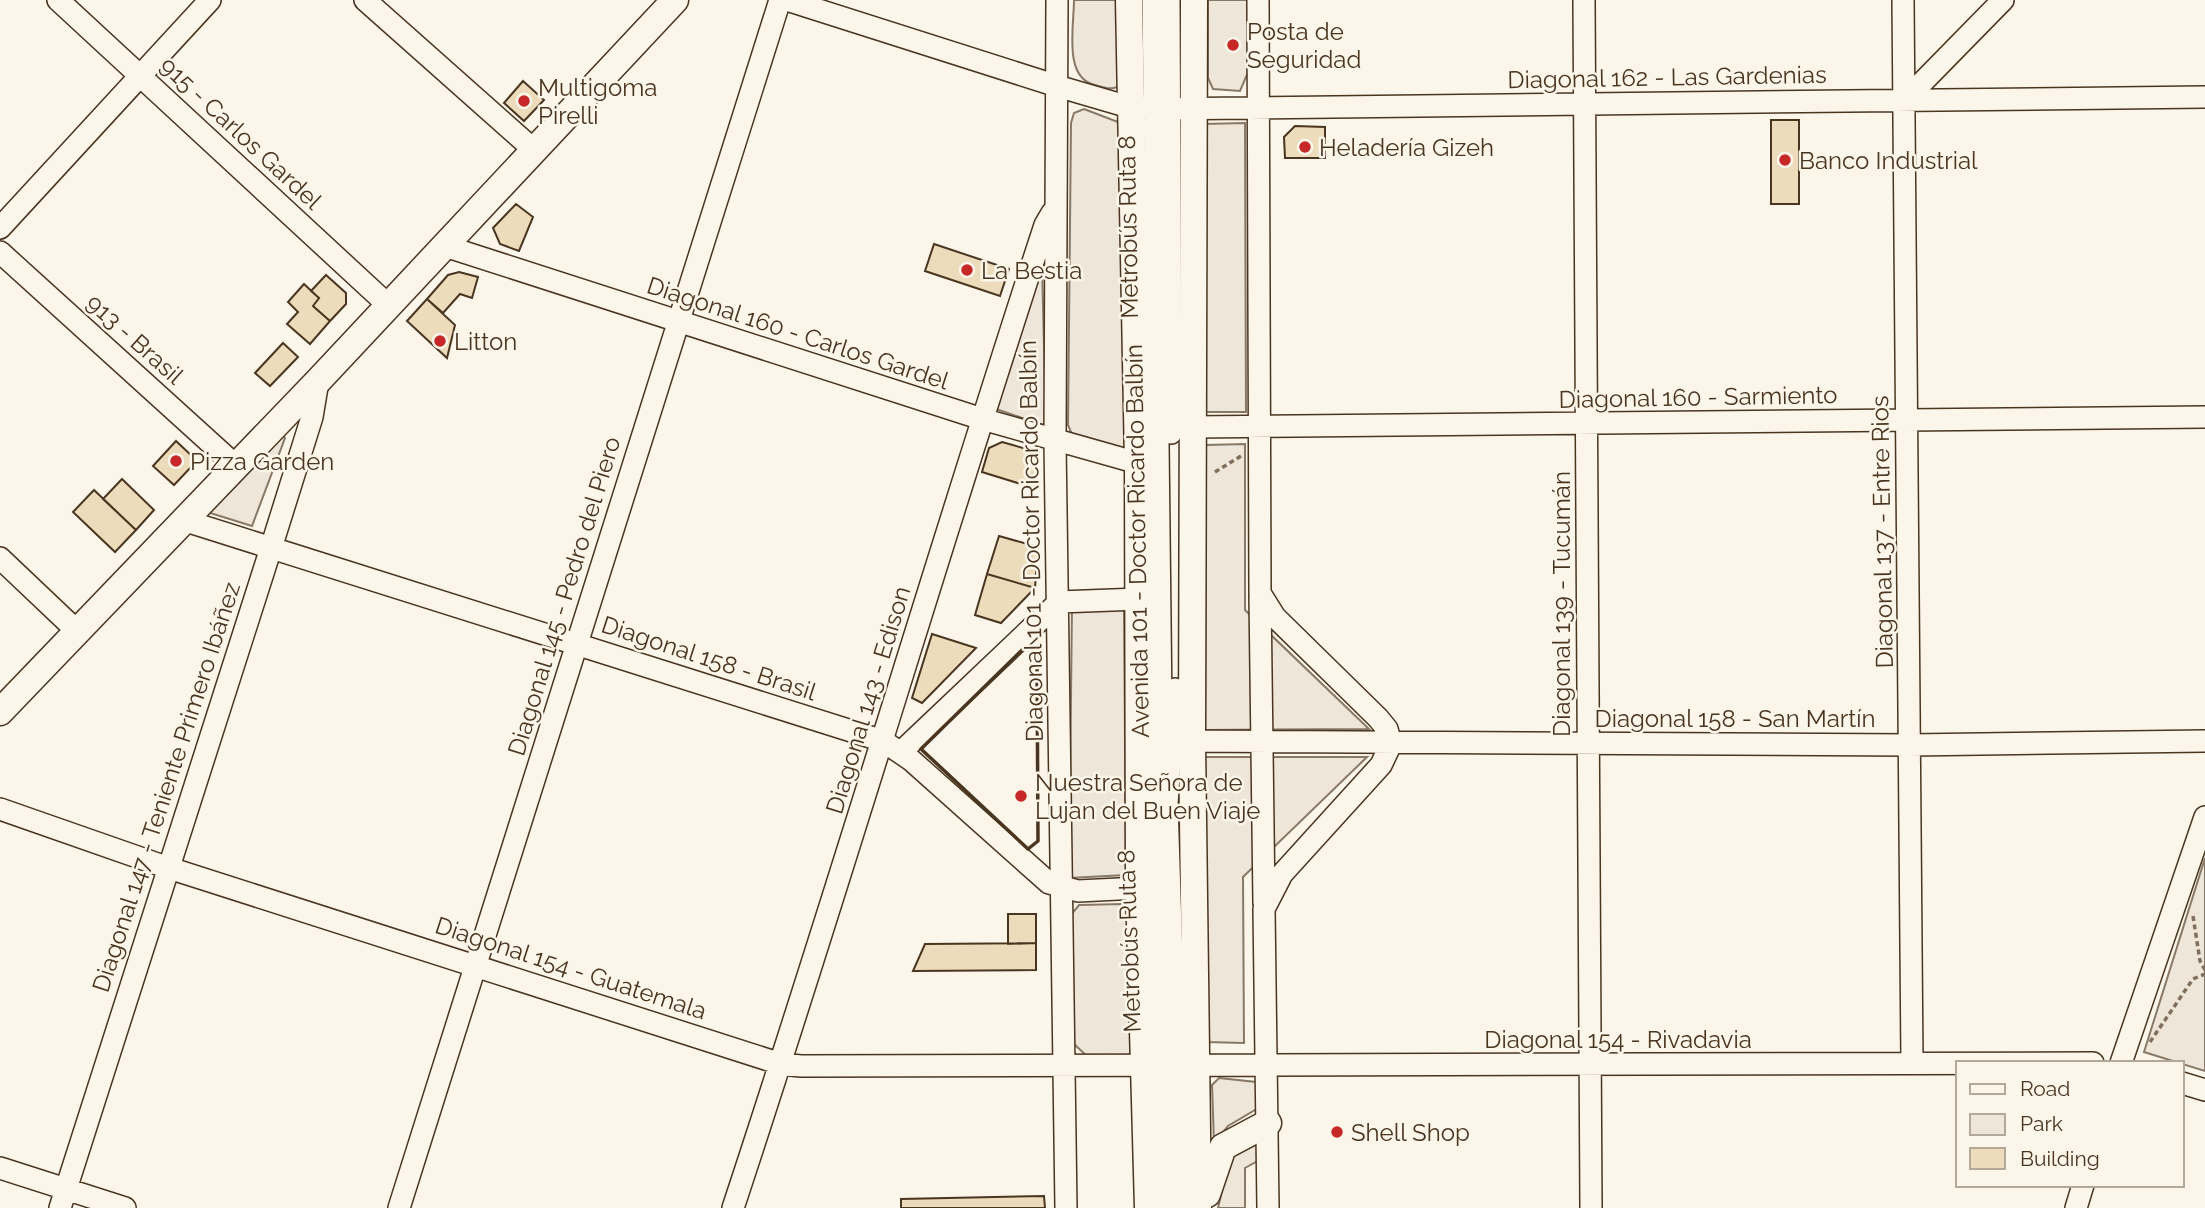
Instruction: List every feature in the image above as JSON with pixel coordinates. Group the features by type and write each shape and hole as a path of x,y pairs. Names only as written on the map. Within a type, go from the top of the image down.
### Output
{"main road":[{"path":"0,712 318,381 675,0"},
{"name":"Avenida 101 - Doctor Ricardo Balbín","path":"1129,0 1161,109 1192,427 1165,741 1139,888 1169,1066 1199,1208"},
{"name":"Avenida 101 - Doctor Ricardo Balbín","path":"1148,1208 1169,1066 1165,741 1139,598 1138,463 1161,109 1194,0"},
{"path":"1199,1208 1223,1147 1268,1123"}],"street":[{"name":"915 - Carlos Gardel","path":"58,0 388,305"},
{"path":"0,228 210,0"},
{"path":"365,0 534,150"},
{"name":"Diagonal 145 - Pedro del Piero","path":"399,1208 780,0"},
{"name":"Diagonal 162 - Las Gardenias","path":"787,0 1057,86 1161,109 2205,97"},
{"name":"Diagonal 101 - Doctor Ricardo Balbín","path":"1057,0 1055,442 1066,1208"},
{"name":"Metrobús Ruta 8","path":"1153,0 1161,109 1175,706 1152,775 1153,931 1169,1066 1180,1208"},
{"name":"Metrobús Ruta 8","path":"1161,109 1170,0"},
{"path":"1258,0 1260,593 1268,1208"},
{"name":"Diagonal 139 - Tucumán","path":"1584,0 1591,1208"},
{"name":"Diagonal 137 - Entre Rios","path":"1903,0 1912,1063"},
{"path":"1904,101 2004,0"},
{"name":"Diagonal 143 - Edison","path":"733,1208 892,747 982,419 1045,225 1055,209"},
{"name":"Diagonal 160 - Carlos Gardel","path":"444,246 677,323 1055,442 1138,463"},
{"name":"913 - Brasil","path":"0,252 236,466"},
{"name":"Diagonal 147 - Teniente Primero Ibáñez","path":"63,1199 166,867 312,417 318,381"},
{"name":"Diagonal 160 - Sarmiento","path":"1192,427 1261,436 1586,425 2205,417"},
{"name":"Diagonal 158 - Brasil","path":"183,520 576,643 892,747 1038,875 1060,888"},
{"path":"0,558 78,632"},
{"path":"1260,593 1275,618 1387,729 1391,744 1381,765 1282,874 1264,909"},
{"path":"892,747 1059,602 1139,598"},
{"name":"Diagonal 158 - San Martín","path":"1165,741 1911,745 2205,741"},
{"name":"Diagonal 154 - Guatemala","path":"0,809 166,867 476,964 781,1064 1169,1066"},
{"path":"2121,1061 2205,817"},
{"path":"1060,888 1078,891 1139,888"},
{"name":"Diagonal 154 - Rivadavia","path":"1169,1066 1956,1063"},
{"name":"Metrobús Ruta 8","path":"1163,1208 1169,1066"},
{"path":"2184,1084 2205,1090"},
{"path":"0,1168 63,1199 125,1208"},
{"path":"2076,1208 2082,1187"}],"path":[{"path":"1204,479 1261,436"},
{"path":"2141,1049 2150,1042 2193,979 2205,972 2200,961 2187,875"}],"green space":[{"path":"1074,0 1120,0 1120,81 1117,87 1095,85 1085,80 1078,72 1072,50"},
{"path":"1208,0 1248,0 1249,70 1240,91 1213,89 1208,78"},
{"path":"1084,109 1118,122 1119,129 1126,446 1118,451 1073,437 1068,425 1071,123 1074,113"},
{"path":"1245,123 1246,412 1204,412 1203,124"},
{"path":"1042,265 1046,426 993,408"},
{"path":"280,434 285,438 252,526 207,512"},
{"path":"1245,444 1245,610 1369,729 1205,730 1206,445"},
{"path":"1072,604 1124,606 1126,875 1069,878"},
{"path":"1202,757 1367,757 1243,877 1244,1043 1205,1042"},
{"path":"2205,858 2205,1071 2184,1064 2184,1061 2173,1061 2144,1052"},
{"path":"1079,905 1128,906 1131,1052 1127,1057 1089,1058 1074,1044 1070,916"},
{"path":"1219,1078 1256,1082 1260,1107 1228,1126 1214,1143 1212,1085"},
{"path":"1252,1138 1262,1145 1263,1158 1245,1168 1245,1208 1218,1208 1230,1156"}],"building":[{"name":"Multigoma Pirelli","path":"523,81 544,100 524,121 504,103"},
{"path":"1771,120 1799,120 1799,204 1771,204"},
{"name":"Heladería Gizeh","path":"1295,126 1325,127 1325,158 1285,158 1284,137"},
{"path":"516,204 533,217 519,251 500,244 493,228"},
{"name":"La Bestia","path":"934,244 1009,269 1000,296 925,271"},
{"path":"459,272 478,277 472,298 460,294 443,313 427,299 448,275"},
{"path":"326,275 346,293 346,304 330,321 313,306 319,298 311,291"},
{"path":"304,284 319,298 313,306 330,321 310,344 287,324 298,312 288,302"},
{"name":"Litton","path":"427,299 455,325 447,358 407,321"},
{"path":"283,343 298,357 270,386 255,373"},
{"name":"Pizza Garden","path":"176,441 193,457 194,464 174,485 153,466"},
{"path":"1002,442 1030,450 1037,460 1037,489 982,472 989,448"},
{"path":"122,479 154,510 136,530 103,499"},
{"path":"94,490 136,530 115,552 73,512"},
{"path":"999,536 1038,547 1035,588 987,574"},
{"path":"987,574 1035,588 1001,623 975,615"},
{"path":"932,634 976,648 922,703 912,698"},
{"path":"1008,914 1036,914 1036,943 1008,944"},
{"path":"1036,943 1036,970 913,971 925,944"},
{"path":"1044,1196 1045,1208 901,1208 901,1199"}],"wall":[{"path":"1025,647 1037,654 1038,841 1028,849 921,749 1025,647"}],"place":[{"name":"Posta de Seguridad","path":"1233,45"},
{"name":"Multigoma Pirelli","path":"524,101"},
{"name":"Heladería Gizeh","path":"1305,147"},
{"name":"Banco Industrial","path":"1785,160"},
{"name":"La Bestia","path":"967,270"},
{"name":"Litton","path":"440,341"},
{"name":"Pizza Garden","path":"176,461"},
{"name":"Nuestra Señora de Lujan del Buen Viaje","path":"1021,796"},
{"name":"Shell Shop","path":"1337,1132"}]}
